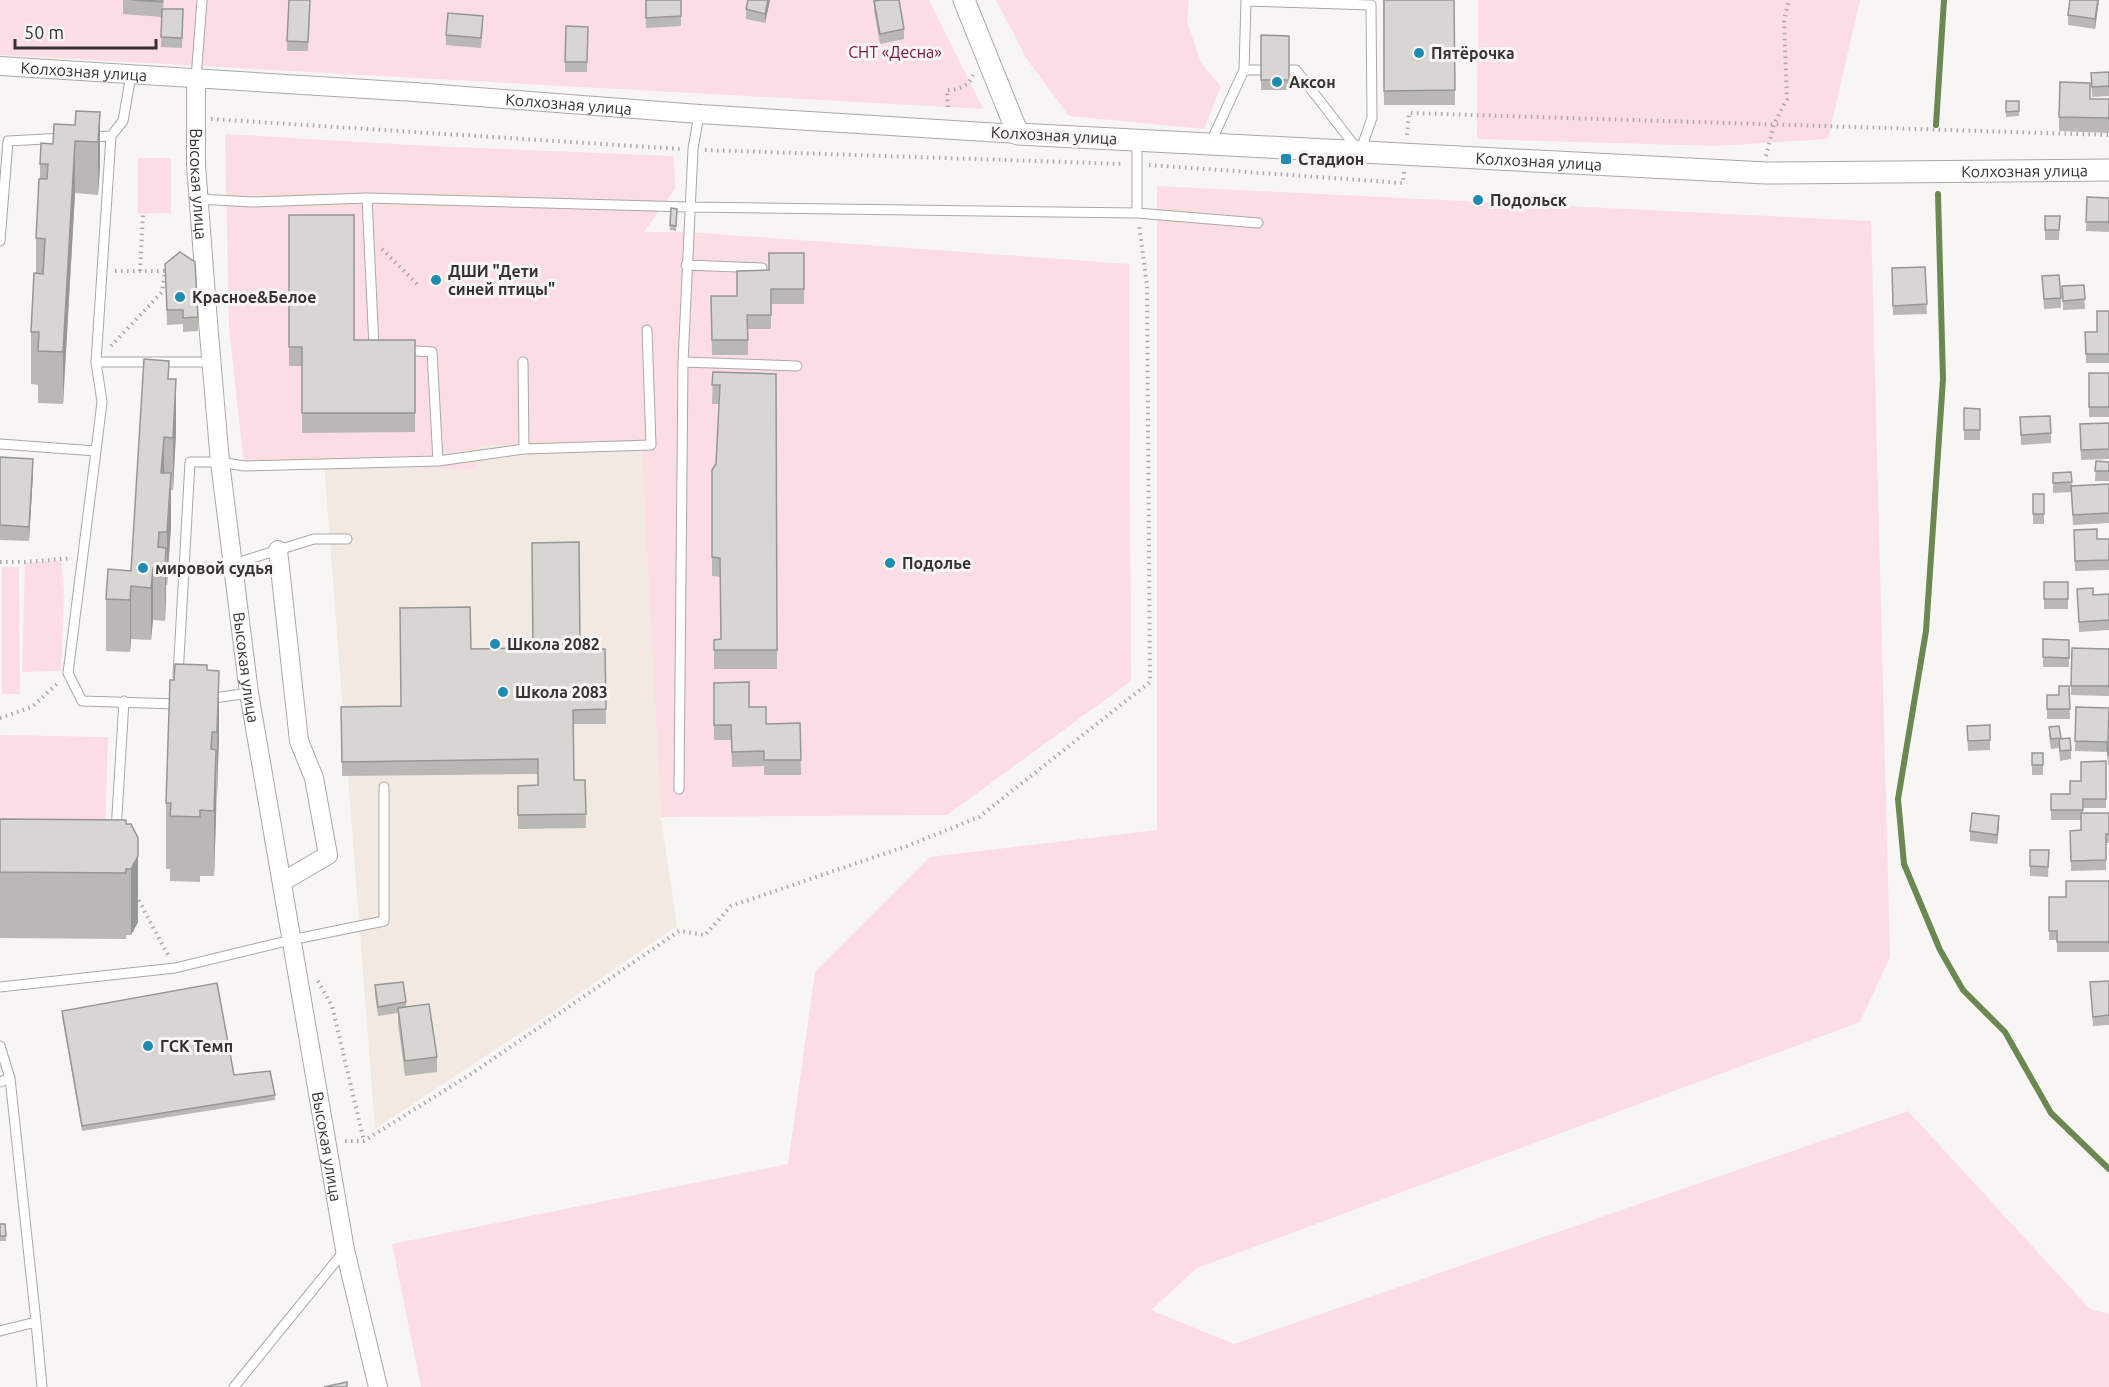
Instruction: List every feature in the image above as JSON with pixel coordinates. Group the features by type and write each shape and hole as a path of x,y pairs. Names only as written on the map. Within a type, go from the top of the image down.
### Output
{"street":[{"path":"963,0 1018,134"},
{"name":"Колхозная улица","path":"0,66 1018,134 1766,173 2109,170"},
{"name":"Высокая улица","path":"196,79 198,199 220,462 249,693 345,1250 378,1387"},
{"path":"278,550 299,741 314,778 328,855 282,882"}],"lane":[{"path":"196,79 202,0"},
{"path":"1210,144 1244,70 1246,1 1371,5 1372,118 1360,152"},
{"path":"1244,70 1261,70"},
{"path":"1289,70 1296,70 1360,152"},
{"path":"132,75 123,121 111,136 96,362 102,402 68,673 82,701 177,704 187,702"},
{"path":"679,789 683,362 693,149 699,114"},
{"path":"0,241 9,141 111,136"},
{"path":"1137,140 1137,213"},
{"path":"368,198 374,347 386,348"},
{"path":"198,199 252,202 368,198 690,207 1137,213 1258,223"},
{"path":"686,265 762,268"},
{"path":"178,681 190,462 220,462 244,466 438,461 524,449 651,445 647,330"},
{"path":"398,349 432,352 438,461"},
{"path":"96,362 212,362"},
{"path":"523,362 524,449"},
{"path":"683,362 797,366"},
{"path":"0,444 96,451"},
{"path":"233,564 314,539 347,539"},
{"path":"177,692 177,704"},
{"path":"197,700 249,693"},
{"path":"115,843 124,701"},
{"path":"0,987 175,968 291,940 384,921 384,787"},
{"path":"0,1046 10,1078 42,1387"},
{"path":"0,1082 10,1078"},
{"path":"234,1387 345,1250"},
{"path":"0,1331 36,1322"}],"path":[{"path":"1766,173 1767,150 1774,124 1787,99 1784,20 1789,0"},
{"path":"948,107 947,90 958,90 965,85 971,80 975,67"},
{"path":"140,271 143,213"},
{"path":"326,1142 364,1141 474,1072 679,931 705,935 731,906 907,846 979,817 1150,682 1147,286 1137,213"},
{"path":"369,235 420,287"},
{"path":"96,362 162,292 165,271 170,265"},
{"path":"102,270 165,271"},
{"path":"0,562 81,557"},
{"path":"0,718 33,707 68,673"},
{"path":"131,885 175,968"},
{"path":"296,968 319,982 332,1006 364,1141"}],"shaded area":[{"name":"Школа 2082","path":"479,445 643,445 661,817 677,926 548,1015 375,1129 324,464 476,470"}],"green space":[{"name":"СНТ «Десна»","path":"0,0 929,0 983,109 0,55"},
{"path":"996,0 1189,0 1187,21 1201,63 1221,86 1204,129 1069,116 1026,58"},
{"path":"1478,0 1860,0 1828,139 1715,146 1477,139"},
{"name":"Подолье","path":"225,134 429,146 674,156 675,189 644,232 688,232 1129,264 1131,681 947,815 661,817 642,445 479,445 476,470 324,464 244,466 229,327"},
{"path":"138,158 171,158 171,213 138,214"},
{"path":"1157,186 1871,221 1890,957 1860,1022 1197,1268 1151,1310 1234,1344 1908,1111 2090,1309 2109,1314 2109,1387 421,1387 392,1244 788,1164 815,972 930,857 1157,830"},
{"path":"61,560 64,591 61,671 22,672 25,563"},
{"path":"2,567 19,567 20,694 2,694"},
{"path":"0,735 108,737 105,833 0,830"}],"building":[{"path":"132,0 162,0 162,2"},
{"path":"289,0 310,0 308,42 287,41"},
{"path":"646,0 681,0 681,16 646,18"},
{"path":"748,0 768,0 765,14 746,9"},
{"path":"899,0 904,29 880,34 874,1"},
{"name":"Пятёрочка","path":"1384,0 1454,0 1455,90 1384,91"},
{"path":"2070,0 2098,0 2095,19 2068,15"},
{"path":"162,9 183,9 182,38 161,37"},
{"path":"448,13 483,16 481,38 446,35"},
{"path":"566,26 588,27 587,62 565,62"},
{"path":"1261,35 1289,36 1289,80 1261,80"},
{"path":"2109,72 2109,86 2092,87 2091,73"},
{"path":"2060,82 2090,83 2090,99 2109,99 2109,118 2059,117"},
{"path":"2006,101 2019,101 2019,111 2006,112"},
{"path":"76,111 100,112 98,142 75,141 63,352 38,351 39,332 31,332 34,273 43,274 45,239 36,238 39,179 47,179 48,164 40,164 41,143 53,144 54,124 75,125"},
{"path":"2087,197 2109,198 2109,222 2086,222"},
{"path":"671,208 677,209 676,226 670,225"},
{"path":"289,215 354,215 354,340 415,340 415,413 302,413 302,347 289,347"},
{"path":"2045,216 2060,216 2059,230 2045,230"},
{"path":"180,252 195,262 198,317 183,318 183,310 167,310 165,264"},
{"path":"769,253 804,253 804,289 771,289 771,315 747,315 748,340 712,340 711,296 737,296 737,271 769,270"},
{"path":"1925,267 1927,304 1893,306 1892,268"},
{"path":"2059,275 2061,298 2044,299 2042,276"},
{"path":"2084,285 2085,299 2063,301 2062,286"},
{"path":"2097,311 2109,311 2109,354 2086,354 2085,332 2097,332"},
{"path":"144,359 169,361 168,379 176,379 173,438 164,437 161,473 171,473 167,532 159,532 158,547 166,548 165,568 153,568 151,588 131,586 130,600 106,599 108,569 131,571"},
{"path":"713,372 776,374 777,650 714,650 714,640 721,639 720,558 712,557 712,470 716,464 720,385 712,385"},
{"path":"2089,373 2109,373 2109,407 2089,407"},
{"path":"1964,408 1980,409 1980,430 1964,430"},
{"path":"2050,416 2051,433 2021,435 2020,417"},
{"path":"2109,423 2109,449 2081,450 2080,424"},
{"path":"0,457 33,459 29,527 0,525"},
{"path":"2096,461 2109,462 2109,471 2095,471"},
{"path":"2071,472 2072,482 2053,483 2053,473"},
{"path":"2109,484 2109,513 2073,515 2071,486"},
{"path":"2033,494 2044,494 2044,514 2033,514"},
{"path":"2097,529 2097,539 2109,539 2109,560 2075,561 2074,530"},
{"name":"Школа 2083","path":"579,542 580,650 605,649 606,709 573,710 574,780 585,780 586,814 518,815 518,786 538,785 538,759 342,762 341,707 401,706 400,608 470,607 471,649 533,648 532,543"},
{"path":"2044,582 2068,582 2068,599 2044,599"},
{"path":"2093,588 2093,595 2109,594 2109,620 2079,622 2077,589"},
{"path":"2043,639 2069,640 2069,658 2043,657"},
{"path":"2072,648 2109,649 2109,686 2071,686"},
{"path":"175,664 207,665 207,670 219,671 217,732 212,732 211,749 216,750 214,811 200,810 200,817 170,816 171,803 166,803 170,680 174,680"},
{"path":"749,682 749,707 766,707 766,724 800,723 801,760 764,760 764,751 732,752 731,725 714,725 714,683"},
{"path":"2059,686 2069,686 2070,709 2047,709 2047,695 2059,695"},
{"path":"2076,707 2109,708 2108,742 2075,741"},
{"path":"1990,725 1990,740 1968,741 1967,726"},
{"path":"2059,726 2061,738 2051,739 2049,727"},
{"path":"2070,738 2071,750 2060,751 2059,739"},
{"path":"2032,753 2043,753 2043,765 2032,765"},
{"path":"2106,761 2106,799 2083,799 2083,810 2051,810 2051,794 2070,794 2070,781 2081,781 2081,762"},
{"path":"1972,813 1999,816 1997,835 1970,831"},
{"path":"2081,813 2109,813 2106,860 2071,861 2070,831 2081,830"},
{"path":"0,819 126,820 126,824 131,824 138,838 138,856 131,869 126,869 126,873 0,872"},
{"path":"2030,850 2049,850 2048,867 2030,866"},
{"path":"2066,881 2109,881 2109,942 2057,942 2057,931 2049,931 2049,897 2066,897"},
{"path":"2109,981 2109,1015 2093,1017 2090,982"},
{"path":"403,982 406,1002 378,1007 375,985"},
{"name":"ГСК Темп","path":"217,983 234,1075 270,1071 275,1095 82,1126 62,1011"},
{"path":"429,1004 437,1057 405,1061 398,1008"},
{"path":"0,1224 5,1224 6,1236 0,1236"},
{"path":"347,1382 347,1387 324,1387"}],"waterway":[{"path":"1936,125 1944,0"},
{"path":"1938,194 1943,379 1926,631 1898,799 1904,864 1940,950 1963,990 2005,1032 2051,1113 2109,1169"}],"place":[{"name":"Пятёрочка","path":"1419,53"},
{"name":"Аксон","path":"1277,82"},
{"name":"Стадион","path":"1286,159"},
{"name":"Подольск","path":"1478,200"},
{"name":"ДШИ \"Дети синей птицы\"","path":"436,280"},
{"name":"Красное&Белое","path":"180,297"},
{"name":"Подолье","path":"890,563"},
{"name":"мировой судья","path":"143,568"},
{"name":"Школа 2082","path":"495,644"},
{"name":"Школа 2083","path":"503,692"},
{"name":"ГСК Темп","path":"148,1046"}]}
